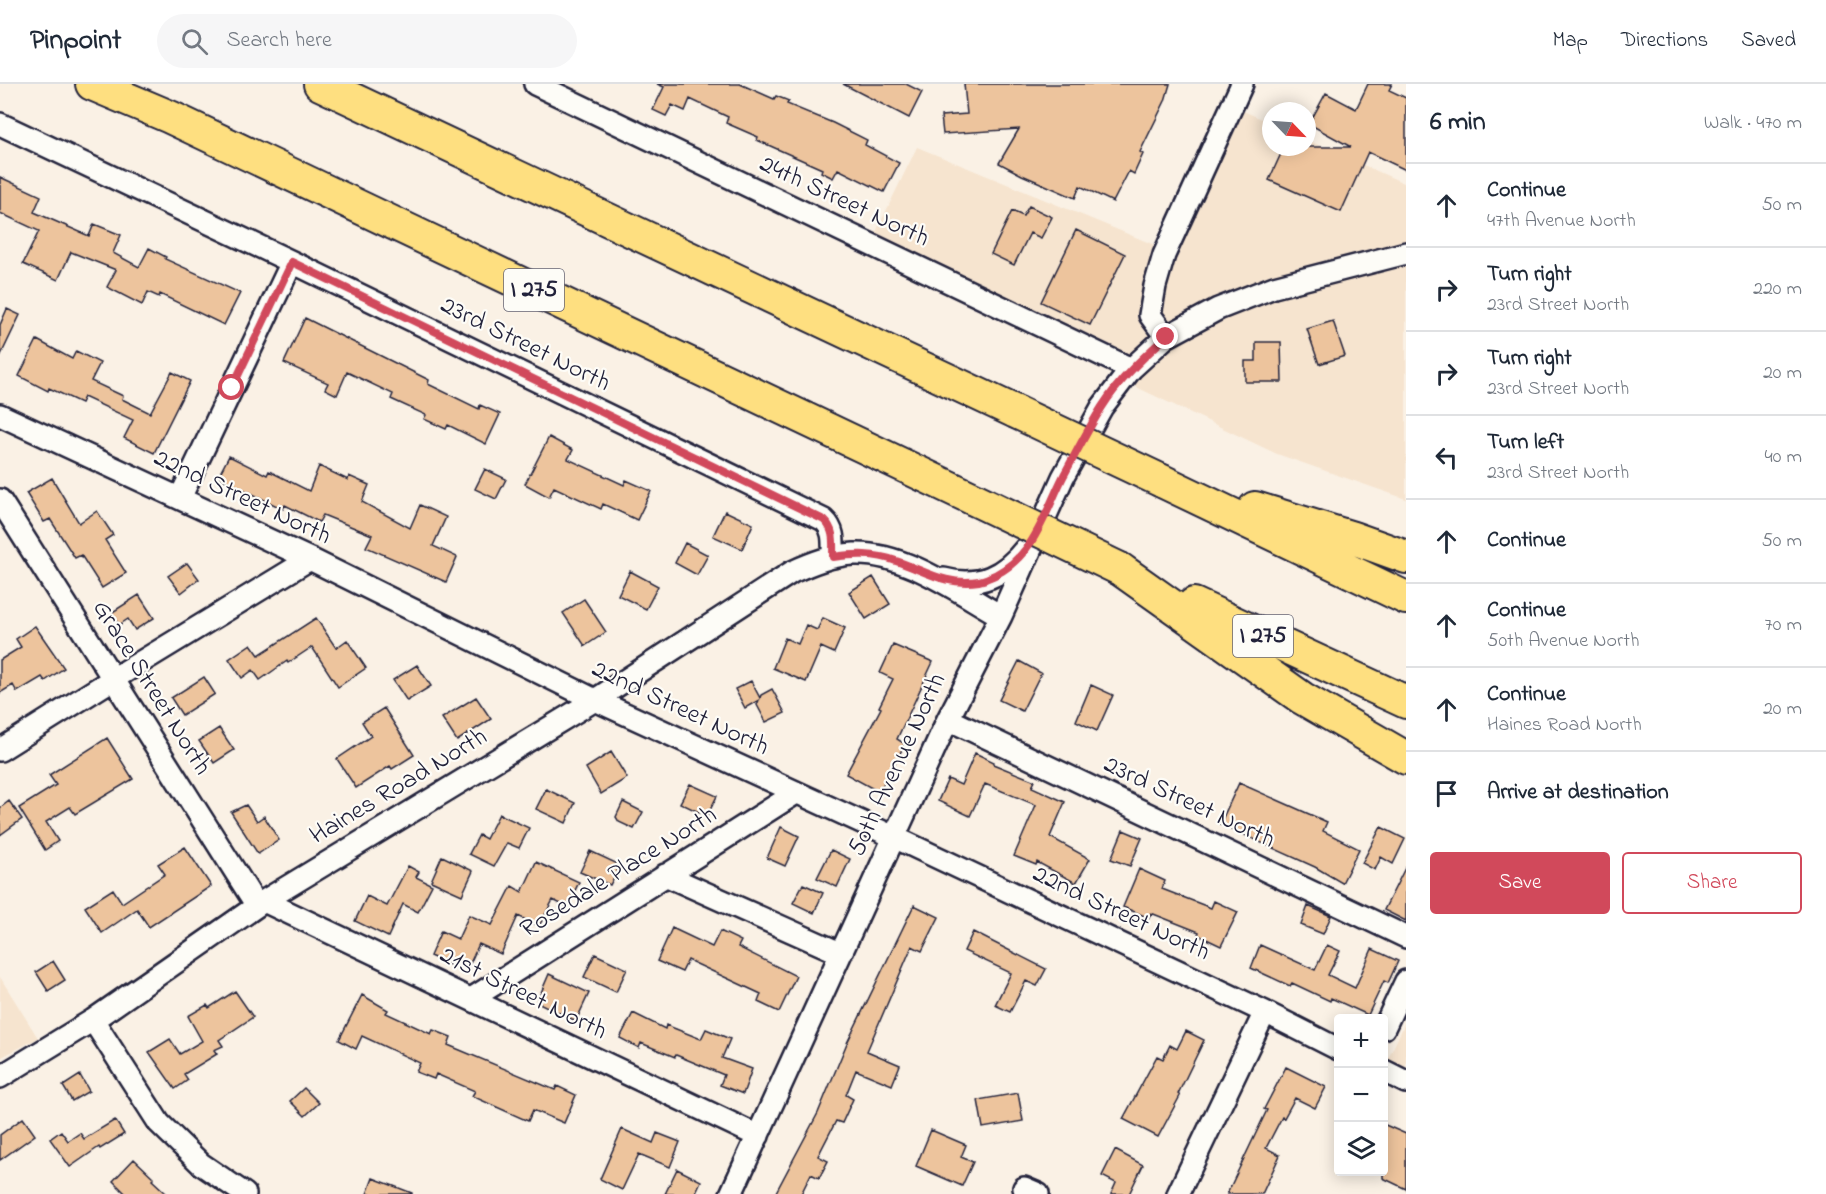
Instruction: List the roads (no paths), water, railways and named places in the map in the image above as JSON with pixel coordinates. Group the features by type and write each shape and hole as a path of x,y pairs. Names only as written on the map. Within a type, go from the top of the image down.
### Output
{"highway":[{"name":"I 275","path":"92,84 170,117 1119,569 1406,702"},
{"path":"320,84 1406,598"},
{"path":"1162,481 1353,537 1406,557"},
{"path":"1119,569 1302,698 1406,758"}],"street":[{"name":"24th Street North","path":"535,84 1131,369"},
{"path":"1166,337 1150,315 1164,255 1242,84"},
{"name":"23rd Street North","path":"0,124 292,262 824,520 830,526 833,538 833,557"},
{"path":"1131,369 1166,337 1218,309 1275,287 1406,253"},
{"path":"180,498 292,262"},
{"name":"50th Avenue North","path":"731,1194 948,719 1001,616 1063,477 1102,407 1131,369"},
{"name":"22nd Street North","path":"0,415 310,559 595,700 894,837 1265,1012 1334,1047"},
{"name":"Grace Street North","path":"0,500 113,679 261,903"},
{"path":"931,576 961,583 982,581 1004,571 1018,559 1038,533"},
{"path":"833,557 853,554 896,560 931,576 1001,616"},
{"name":"Haines Road North","path":"0,1077 93,1020 261,903 595,700 792,572 814,561 833,557"},
{"path":"0,750 310,559"},
{"name":"23rd Street North","path":"948,719 1406,937"},
{"name":"Rosedale Place North","path":"471,999 796,793"},
{"path":"665,875 840,953"},
{"name":"21st Street North","path":"261,903 471,999 758,1136"},
{"path":"1388,1018 1406,981"},
{"path":"1178,1194 1265,1012"},
{"path":"93,1020 159,1123 201,1164 245,1194"},
{"path":"1388,1073 1406,1082"}]}
